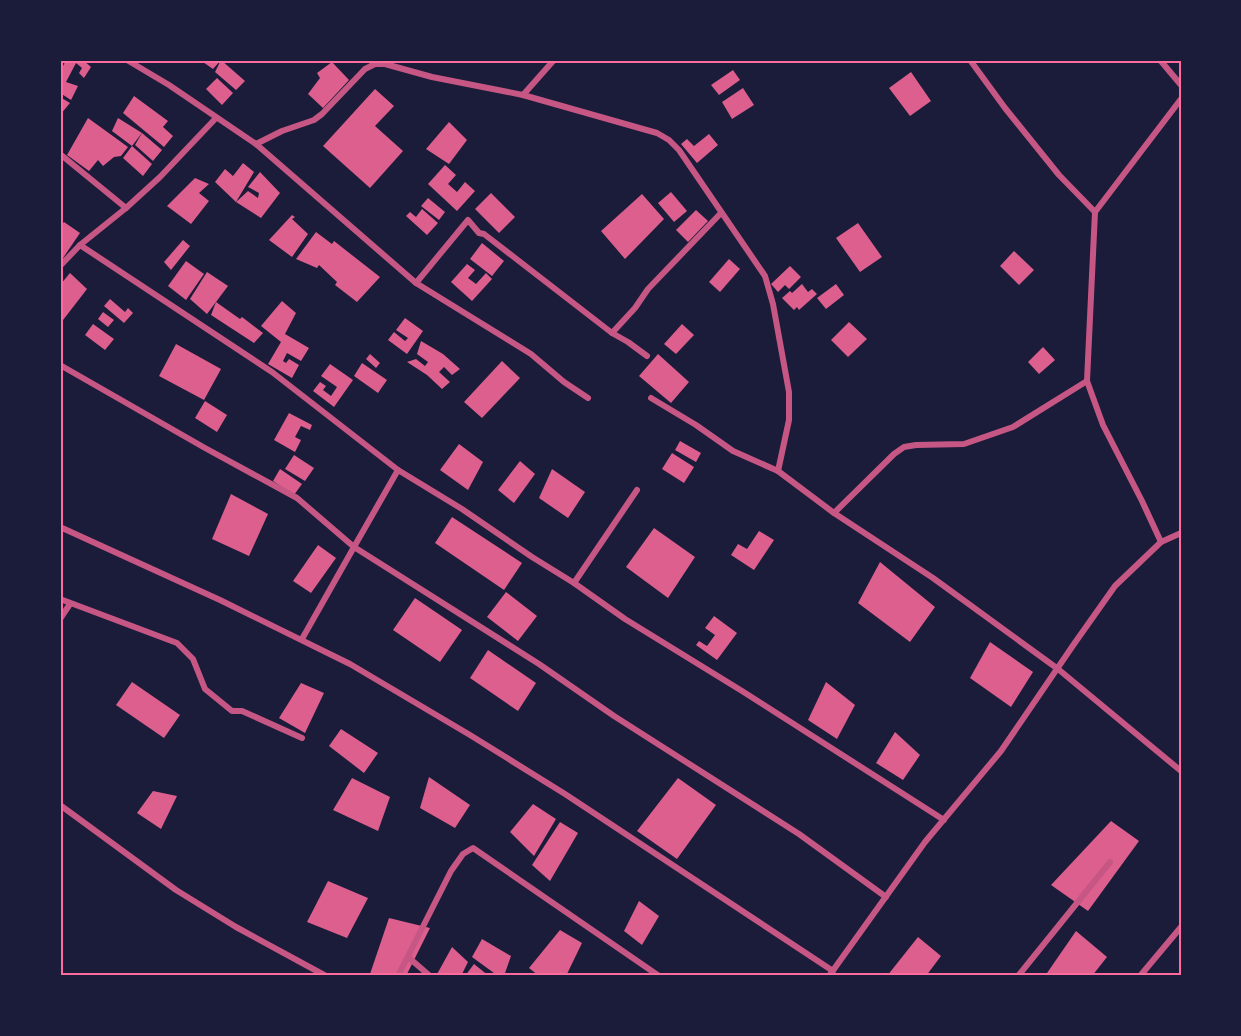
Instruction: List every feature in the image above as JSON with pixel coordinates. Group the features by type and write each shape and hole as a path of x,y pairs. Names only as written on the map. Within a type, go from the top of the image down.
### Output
{"street":[{"path":"127,60 169,85 256,144 416,283 531,354 564,382 588,398"},
{"path":"524,95 554,60"},
{"path":"970,60 1059,175 1095,212"},
{"path":"1160,60 1181,85"},
{"path":"256,144 282,131 314,120 365,69 375,64 385,64 524,95 657,133 669,140 679,150 765,276 773,303 789,392 789,420 778,471"},
{"path":"1161,542 1104,425 1087,381 1095,212 1181,99"},
{"path":"60,266 80,245 126,208 183,154 216,118"},
{"path":"60,154 126,208"},
{"path":"612,333 635,308 648,289 721,213"},
{"path":"416,283 468,220 478,233 484,234 612,333 647,356"},
{"path":"80,245 273,372 398,470 462,509 625,619 944,820"},
{"path":"60,365 297,498 354,547 800,834 886,897"},
{"path":"834,513 894,453 904,447 964,444 1013,427 1087,381"},
{"path":"651,398 696,424 733,451 778,471 834,513 933,578 1058,669 1181,771"},
{"path":"302,639 398,470"},
{"path":"574,583 637,490"},
{"path":"60,527 210,595 350,664 470,735 565,795 831,974 925,842 1001,751 1115,586 1161,542 1181,533"},
{"path":"60,599 177,644 193,659 205,689 232,711 242,711 302,738"},
{"path":"60,619 70,604"},
{"path":"60,805 176,890 236,927 326,976"},
{"path":"398,976 451,872 463,854 473,848 660,976"},
{"path":"1018,976 1110,862"},
{"path":"1140,976 1181,927"},
{"path":"408,957 430,976"}],"building":[{"path":"66,60 83,60 91,67 84,78 79,73 82,68 76,63 66,82 78,86 71,100 60,93 60,72"},
{"path":"200,60 221,60 213,69"},
{"path":"221,60 245,81 236,90 215,72"},
{"path":"332,62 349,80 323,108 308,94 320,78 317,73"},
{"path":"733,70 740,80 719,95 711,85"},
{"path":"911,72 931,101 910,116 889,88"},
{"path":"217,78 233,93 222,105 206,89"},
{"path":"743,88 754,105 732,119 722,102"},
{"path":"375,89 394,106 375,126 403,151 370,188 323,146"},
{"path":"134,96 168,121 163,127 173,136 164,147 123,113"},
{"path":"60,97 70,103 60,115"},
{"path":"88,118 128,147 121,156 114,157 103,166 98,160 89,171 67,155"},
{"path":"118,118 142,133 132,146 112,131"},
{"path":"449,122 467,140 449,164 426,149"},
{"path":"142,133 162,150 153,161 135,145"},
{"path":"709,134 718,145 697,163 681,144 687,139 694,146"},
{"path":"132,146 152,164 143,176 123,158"},
{"path":"243,163 254,172 236,202 215,182 225,169 233,176"},
{"path":"445,165 456,175 448,184 457,192 465,182 475,191 457,211 428,184"},
{"path":"260,172 280,193 261,218 236,202 248,191 258,198 259,193 248,187"},
{"path":"195,178 209,184 199,193 209,201 191,224 167,206"},
{"path":"671,192 687,211 674,222 658,203"},
{"path":"491,193 515,217 499,233 475,209"},
{"path":"642,194 664,219 625,259 601,231"},
{"path":"428,198 445,212 439,220 421,206"},
{"path":"422,209 438,223 427,235 406,216 410,212 416,217"},
{"path":"696,210 708,221 688,242 676,230"},
{"path":"292,215 295,217 292,219 308,234 292,257 269,240"},
{"path":"64,222 80,233 61,261 60,227"},
{"path":"858,223 882,257 860,272 836,238"},
{"path":"316,232 332,244 334,241 380,277 357,302 335,285 337,282 319,265 317,268 296,259"},
{"path":"183,240 190,246 171,270 164,262"},
{"path":"482,243 504,261 492,276 470,259"},
{"path":"1014,251 1034,270 1019,285 1000,266"},
{"path":"729,259 740,269 720,292 709,282"},
{"path":"186,261 204,274 186,300 168,286"},
{"path":"467,264 475,270 468,278 476,284 486,273 492,279 472,301 451,282"},
{"path":"790,266 801,277 789,289 785,285 778,292 771,284"},
{"path":"207,272 228,286 207,314 190,299"},
{"path":"70,273 87,289 60,324 60,285"},
{"path":"802,284 808,292 812,289 817,294 799,310 797,307 794,310 782,298"},
{"path":"836,284 844,295 826,309 817,298"},
{"path":"110,299 125,312 128,308 133,313 124,323 104,306"},
{"path":"282,301 296,313 285,334 309,348 301,361 287,353 283,361 286,363 289,359 299,365 292,378 268,364 281,342 261,326"},
{"path":"216,302 263,333 254,343 211,315"},
{"path":"103,312 114,320 108,327 98,319"},
{"path":"405,318 423,331 407,354 388,340 394,332 405,341 408,338 396,330"},
{"path":"849,322 867,339 848,357 831,340"},
{"path":"93,324 114,339 105,350 85,335"},
{"path":"682,324 694,335 676,354 664,344"},
{"path":"421,341 443,354 460,369 452,375 444,367 439,372 450,382 442,389 427,375 407,362 416,359 425,366 428,362 417,354"},
{"path":"176,344 221,369 204,400 159,376"},
{"path":"1043,347 1055,360 1039,374 1028,362"},
{"path":"370,354 380,363 376,368 366,359"},
{"path":"658,354 689,382 671,403 639,376"},
{"path":"502,361 520,378 482,418 464,402"},
{"path":"362,363 387,380 378,393 354,376"},
{"path":"330,364 353,380 334,407 313,391 320,382 326,386 323,390 331,396 337,387 321,376"},
{"path":"205,401 227,415 217,432 195,418"},
{"path":"289,413 312,425 310,430 301,426 295,437 301,440 295,452 274,440"},
{"path":"680,441 701,453 696,462 675,450"},
{"path":"459,444 483,462 468,490 440,470"},
{"path":"672,453 694,467 684,483 662,469"},
{"path":"294,455 314,468 305,481 285,469"},
{"path":"520,461 535,474 514,503 498,490"},
{"path":"280,469 302,484 294,495 273,481"},
{"path":"552,469 585,492 568,518 539,498"},
{"path":"231,494 268,514 249,556 212,539"},
{"path":"452,517 522,563 504,590 435,543"},
{"path":"654,528 695,557 668,598 626,567"},
{"path":"759,531 774,540 754,570 731,555 738,544 747,549"},
{"path":"318,545 336,558 311,593 293,581"},
{"path":"880,562 935,607 910,642 858,603"},
{"path":"506,592 537,616 518,641 487,617"},
{"path":"415,598 462,630 440,662 393,630"},
{"path":"714,616 737,633 717,660 696,645 699,641 707,646 715,635 705,628"},
{"path":"990,642 1033,672 1011,707 970,678"},
{"path":"488,650 536,683 518,711 470,678"},
{"path":"132,682 180,715 164,738 116,705"},
{"path":"826,682 855,705 837,739 808,720"},
{"path":"301,683 324,693 305,733 279,718"},
{"path":"341,729 378,753 364,773 329,746"},
{"path":"895,732 920,755 903,780 876,763"},
{"path":"429,777 470,805 455,828 420,808"},
{"path":"352,778 390,797 378,831 333,810"},
{"path":"678,778 716,805 677,859 637,831"},
{"path":"153,791 177,796 161,829 137,813"},
{"path":"533,804 556,819 534,856 510,832"},
{"path":"1111,821 1139,841 1088,911 1051,885"},
{"path":"560,822 578,833 550,881 532,865"},
{"path":"328,881 368,898 347,938 307,922"},
{"path":"639,901 659,916 642,945 624,931"},
{"path":"389,918 430,928 406,976 373,976 370,974"},
{"path":"560,930 582,943 566,976 539,976 529,968"},
{"path":"1076,931 1107,957 1092,976 1045,976"},
{"path":"918,937 941,956 926,976 887,976"},
{"path":"482,939 511,956 504,976 498,976 472,957"},
{"path":"452,947 468,962 461,976 436,976"},
{"path":"474,964 489,976 465,976"}]}
